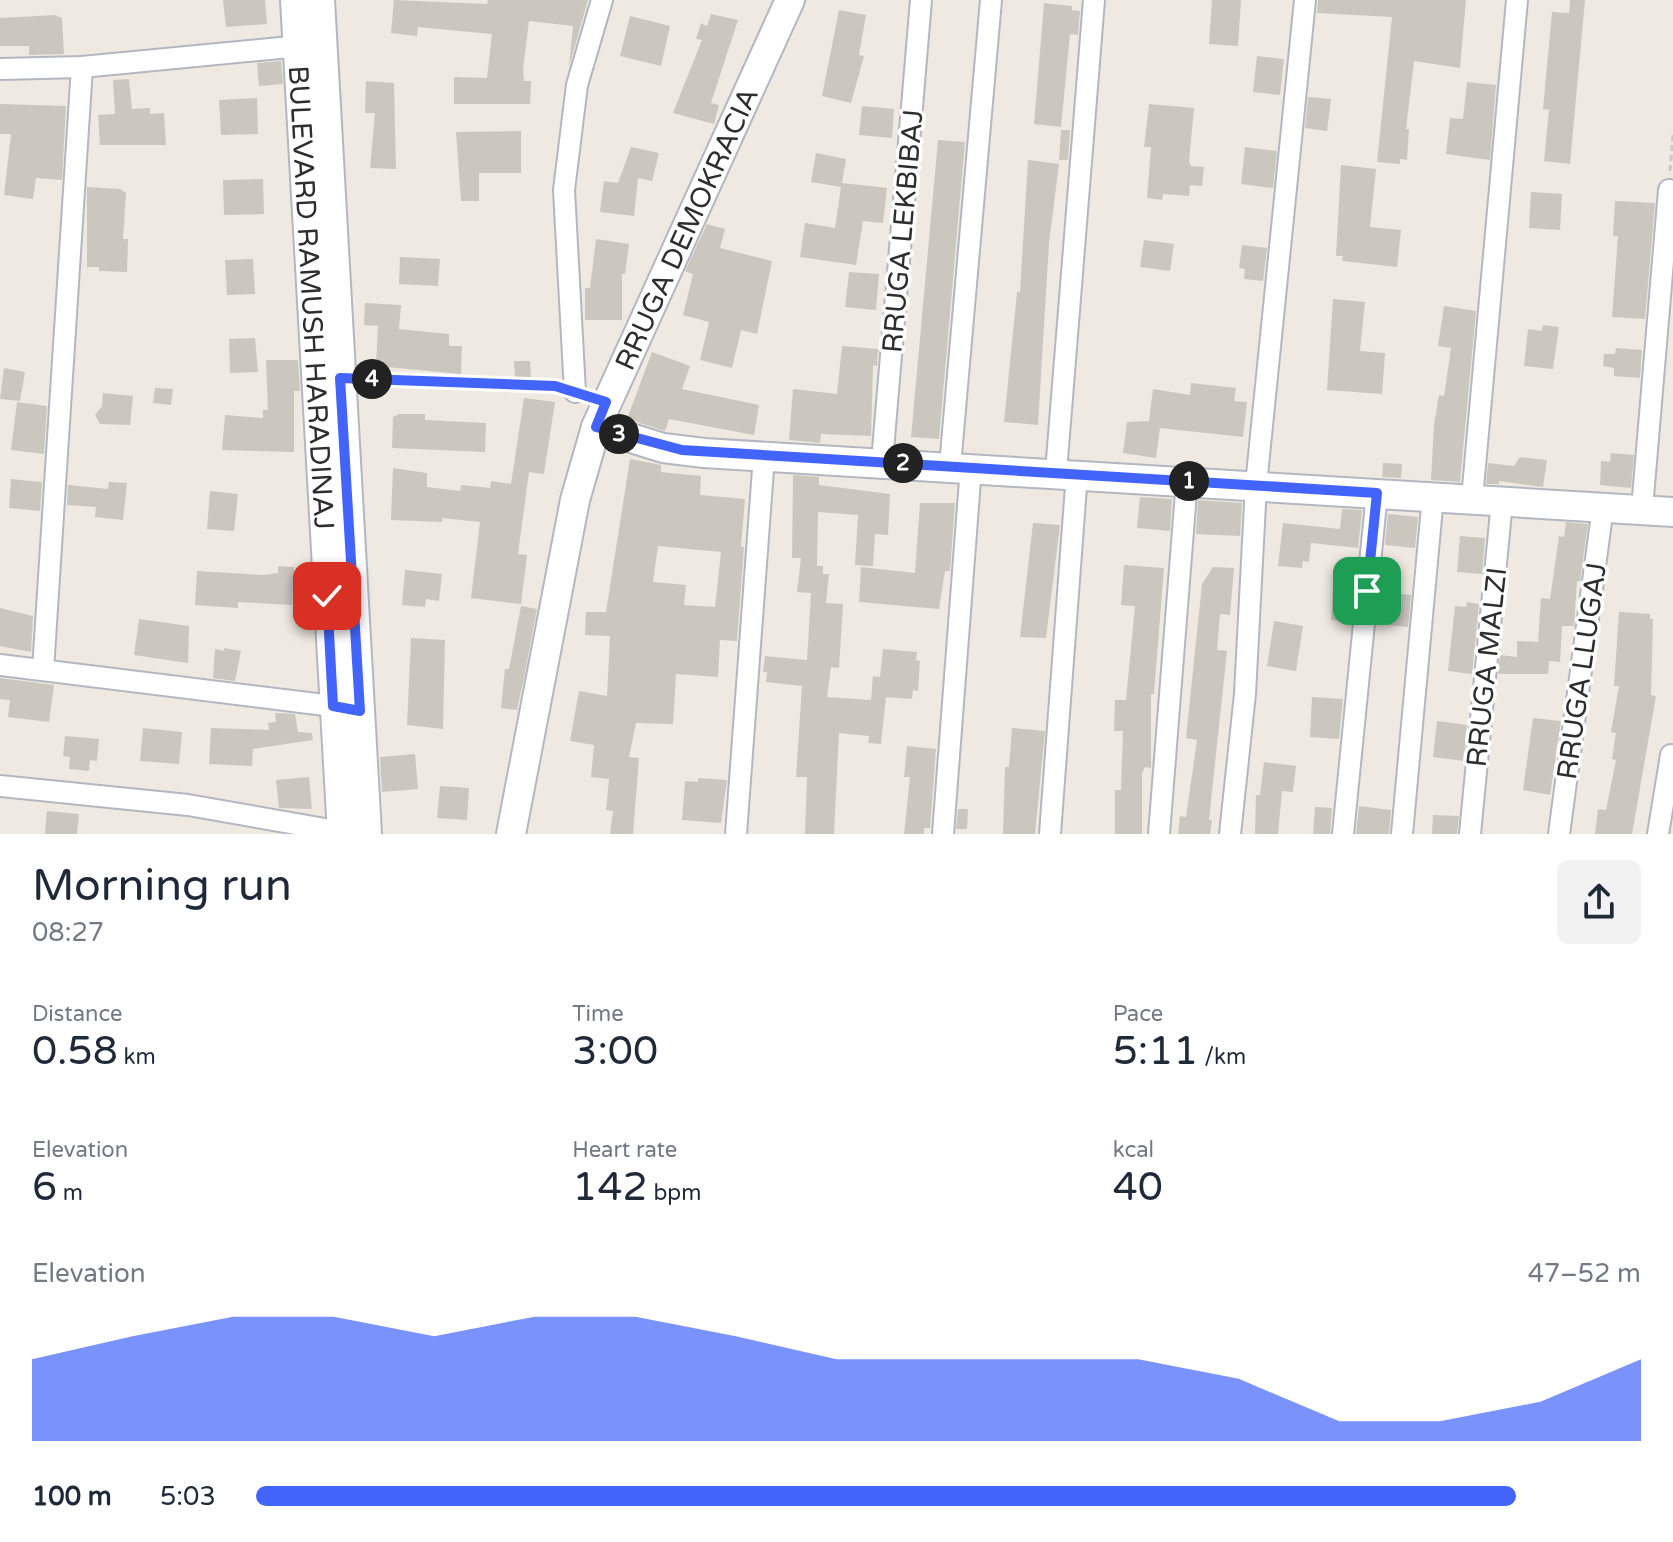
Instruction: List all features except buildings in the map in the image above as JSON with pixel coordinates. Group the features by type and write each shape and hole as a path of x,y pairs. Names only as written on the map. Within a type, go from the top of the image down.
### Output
{"street":[{"name":"BULEVARD RAMUSH HARADINAJ","path":"295,0 310,45 340,378 350,833"},
{"name":"BULEVARD RAMUSH HARADINAJ","path":"320,0 310,45 346,708"},
{"path":"575,392 564,190 577,85 602,0"},
{"name":"RRUGA DEMOKRACIA","path":"511,834 575,500 596,427 790,0"},
{"name":"RRUGA LEKBIBAJ","path":"882,462 921,0"},
{"path":"943,834 960,467 991,0"},
{"path":"1050,834 1066,472 1094,0"},
{"path":"1230,834 1245,694 1256,485 1305,0"},
{"path":"1472,499 1517,0"},
{"path":"0,69 82,67 310,45"},
{"path":"43,670 82,67"},
{"path":"1642,509 1669,190"},
{"path":"596,427 663,448 764,456 1066,472 1673,512"},
{"path":"736,834 764,456"},
{"path":"1159,834 1187,480"},
{"path":"1343,834 1377,493"},
{"path":"1402,834 1433,496"},
{"name":"RRUGA MALZI","path":"1470,834 1502,501"},
{"name":"RRUGA LLUGAJ","path":"1559,834 1603,507"},
{"path":"0,665 346,708"},
{"path":"1658,834 1671,755"},
{"path":"0,786 188,805 350,833"}],"path":[{"path":"1669,190 1673,135"},
{"path":"340,378 555,386 575,392"}],"route":[{"path":"327,596 333,706 360,711 340,378 555,386 606,402 596,427 663,448 704,453 1377,493 1367,591"}]}
